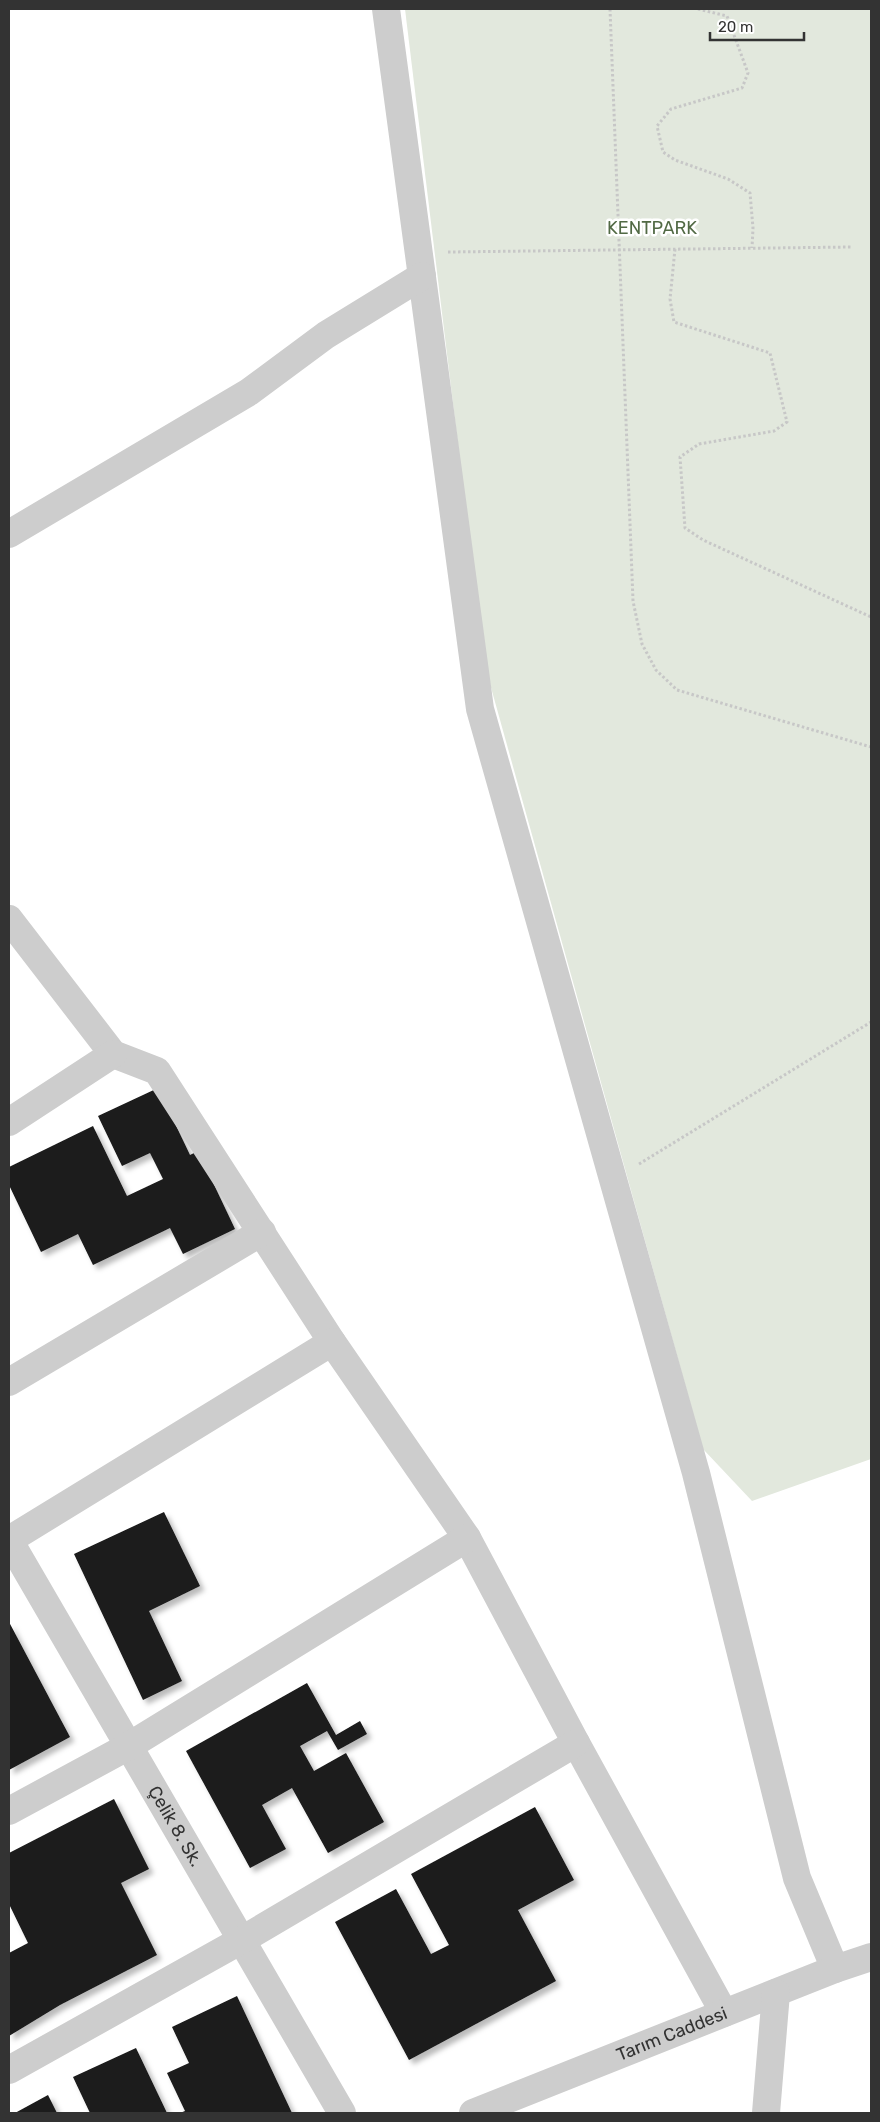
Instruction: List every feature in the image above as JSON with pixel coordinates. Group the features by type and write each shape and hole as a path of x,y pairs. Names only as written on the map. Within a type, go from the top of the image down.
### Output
{"street":[{"path":"386,9 480,709 696,1473 797,1878 835,1969"},
{"path":"9,534 249,392 421,264"},
{"path":"9,919 113,1054 157,1070 332,1342 467,1538 576,1743 724,2013"},
{"path":"9,1122 113,1054"},
{"path":"9,1382 262,1232"},
{"path":"9,1540 332,1342"},
{"path":"9,1811 129,1746 467,1538"},
{"name":"Çelik 8. Sk.","path":"9,1540 342,2113"},
{"path":"9,2070 241,1940 576,1743"},
{"name":"Tarım Caddesi","path":"473,2113 776,1992 871,1957"},
{"path":"766,2113 776,1992"}],"path":[{"path":"610,9 633,601 642,644 656,670 677,690 871,747"},
{"path":"698,9 727,16 748,74 742,88 670,109 657,126 663,152 675,160 728,179 750,193 753,228 752,248"},
{"path":"421,264 620,250 852,247"},
{"path":"675,249 670,299 674,322 770,353 787,422 774,432 699,444 680,457 685,528 703,540 871,618"},
{"path":"613,1180 871,1022"}],"green space":[{"name":"KENTPARK","path":"405,9 871,9 871,1459 752,1501 703,1449 485,666"}],"building":[{"path":"158,1088 190,1155 198,1151 235,1229 183,1254 170,1228 93,1265 78,1234 41,1252 9,1185 9,1167 93,1126 127,1196 163,1179 150,1153 122,1166 98,1116"},
{"path":"164,1512 200,1586 149,1611 182,1681 143,1700 74,1554"},
{"path":"9,1622 70,1737 9,1770"},
{"path":"307,1683 336,1735 360,1721 367,1734 338,1750 327,1731 300,1746 314,1771 346,1753 384,1822 328,1853 292,1788 262,1805 286,1849 250,1868 186,1751"},
{"path":"114,1799 149,1869 121,1883 157,1955 60,2005 9,2036 9,1953 28,1943 9,1904 9,1853"},
{"path":"535,1807 574,1880 518,1910 556,1981 409,2060 335,1922 396,1889 431,1954 449,1945 411,1874"},
{"path":"237,1996 292,2113 180,2113 185,2111 167,2073 189,2063 172,2027"},
{"path":"136,2048 167,2113 90,2113 73,2077"},
{"path":"48,2095 57,2113 15,2113"}]}
